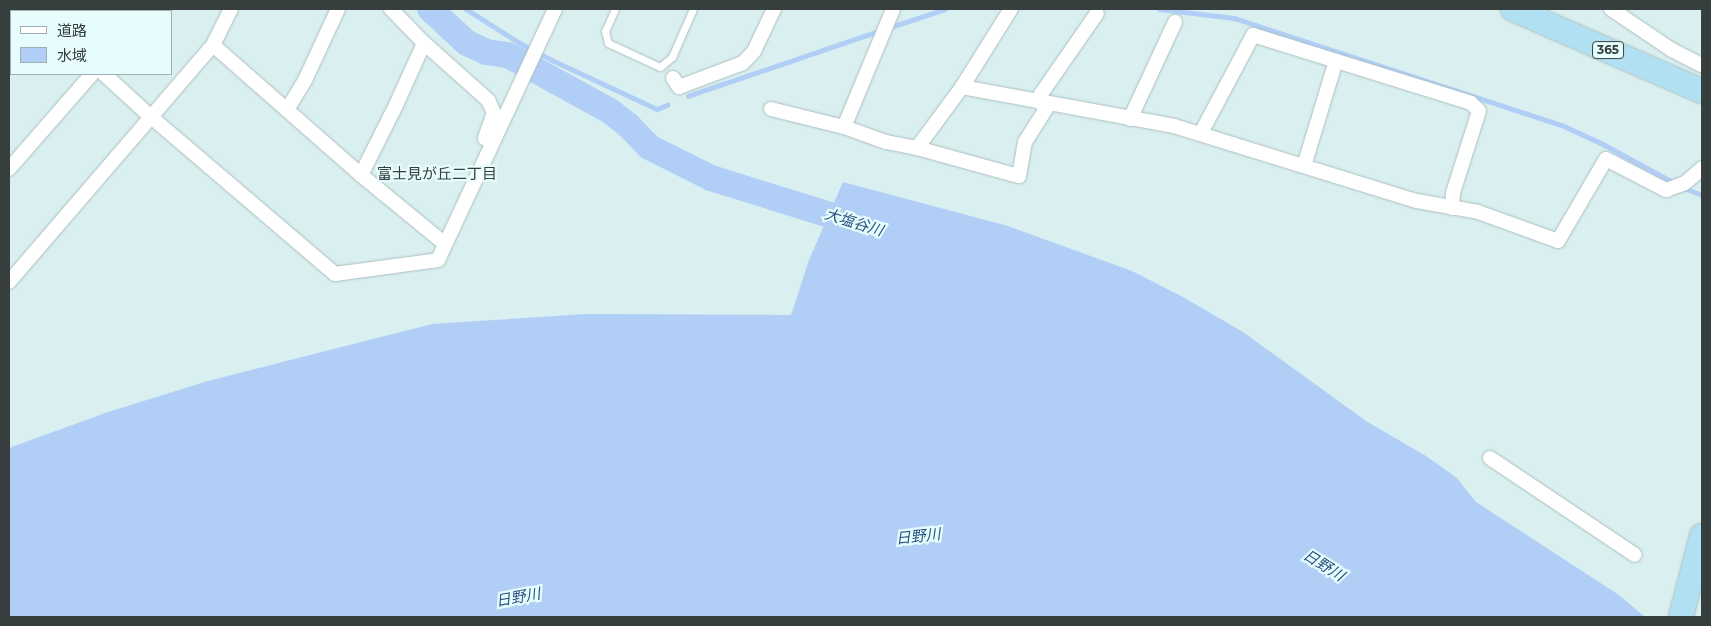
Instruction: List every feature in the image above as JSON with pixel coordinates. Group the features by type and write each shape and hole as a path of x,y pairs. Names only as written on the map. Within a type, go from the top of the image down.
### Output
{"highway":[{"name":"365","path":"1513,9 1702,91"},
{"path":"1681,617 1702,536"},
{"path":"1696,617 1702,596"}],"street":[{"path":"9,282 212,45 231,9"},
{"path":"287,110 306,78 338,9"},
{"path":"391,9 424,43 488,100 492,106 494,113 484,142 481,166"},
{"path":"105,75 334,274 438,260 555,9"},
{"path":"673,78 678,86 743,63 754,51 774,9"},
{"path":"844,127 893,9"},
{"path":"917,148 962,87 1011,9"},
{"path":"1611,9 1672,50 1702,65"},
{"path":"771,109 844,127 886,142 917,148 1019,176 1025,142 1044,103 1041,94 1097,12"},
{"path":"1130,119 1175,22"},
{"path":"1201,133 1253,36 1471,103 1479,111 1453,193 1452,208"},
{"path":"361,175 424,43"},
{"path":"212,45 361,175 445,244"},
{"path":"1304,166 1336,61"},
{"path":"12,160 91,75"},
{"path":"962,87 1174,126 1418,201 1478,212 1558,241 1606,159 1666,190 1685,184 1702,168"},
{"path":"1490,458 1635,555"}],"lane":[{"path":"616,9 605,31 608,43 660,67 672,56 693,9"}],"water":[{"name":"日野川","path":"843,182 1008,226 1132,271 1183,297 1243,332 1366,421 1426,456 1457,478 1476,502 1619,595 1645,617 9,617 9,448 108,412 208,381 432,324 585,314 791,315 809,260"}],"waterway":[{"name":"大塩谷川","path":"430,9 467,43 486,52 508,55 610,111 628,125 649,147 711,178 862,225"},
{"path":"466,9 520,43 552,60 657,109 667,105"},
{"path":"891,27 945,9"},
{"path":"1159,9 1234,18 1562,125 1603,144 1671,181"},
{"path":"688,96 879,31"},
{"path":"1687,189 1702,195"}],"district":[{"name":"富士見が丘二丁目","path":"437,174"}]}
